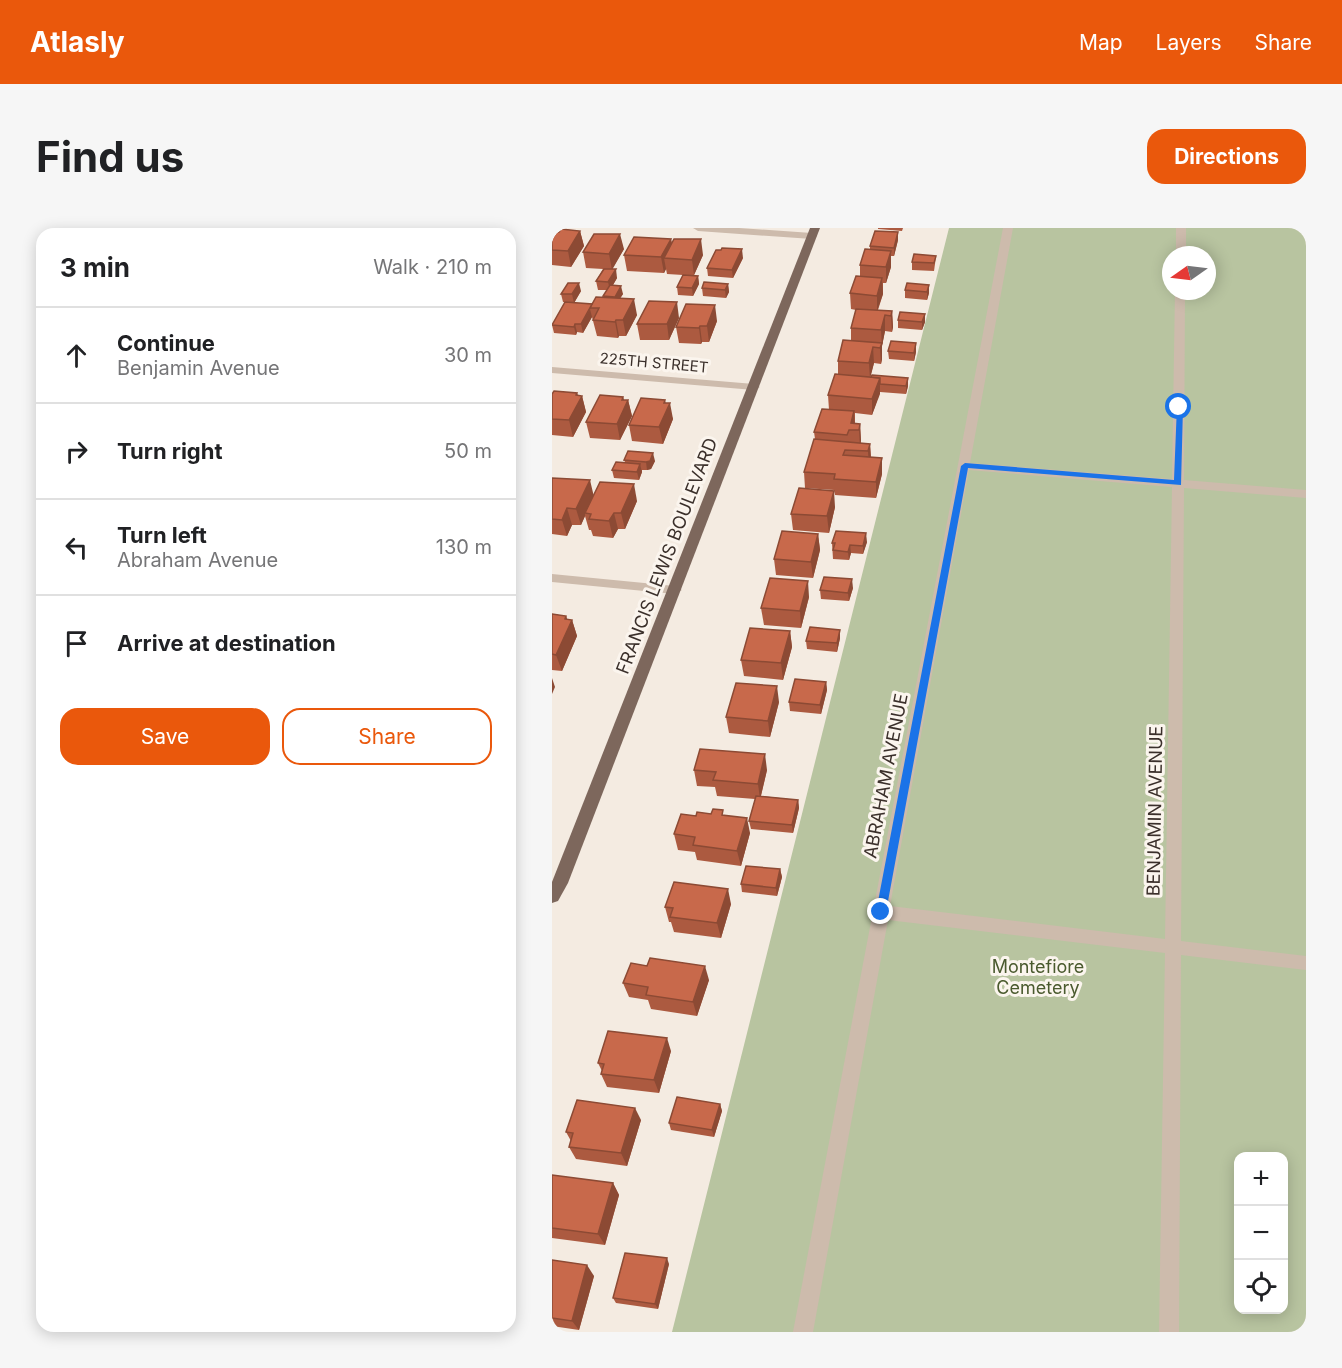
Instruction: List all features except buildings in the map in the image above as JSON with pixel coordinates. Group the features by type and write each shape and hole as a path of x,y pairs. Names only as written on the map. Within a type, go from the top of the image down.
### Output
{"main road":[{"name":"FRANCIS LEWIS BOULEVARD","path":"555,887 675,590 813,232"}],"street":[{"path":"698,228 813,232"},
{"name":"ABRAHAM AVENUE","path":"803,1332 1008,228"},
{"path":"1181,228 1181,246"},
{"name":"BENJAMIN AVENUE","path":"1168,1332 1180,300"},
{"name":"225TH STREET","path":"552,370 754,387"},
{"path":"965,466 1306,494"},
{"path":"552,578 675,590"},
{"path":"552,903 555,887"},
{"path":"881,912 1306,963"}],"green space":[{"name":"Montefiore Cemetery","path":"949,228 1306,228 1306,1332 672,1332"}],"route":[{"path":"881,912 965,466 1178,483 1179,407"}]}
